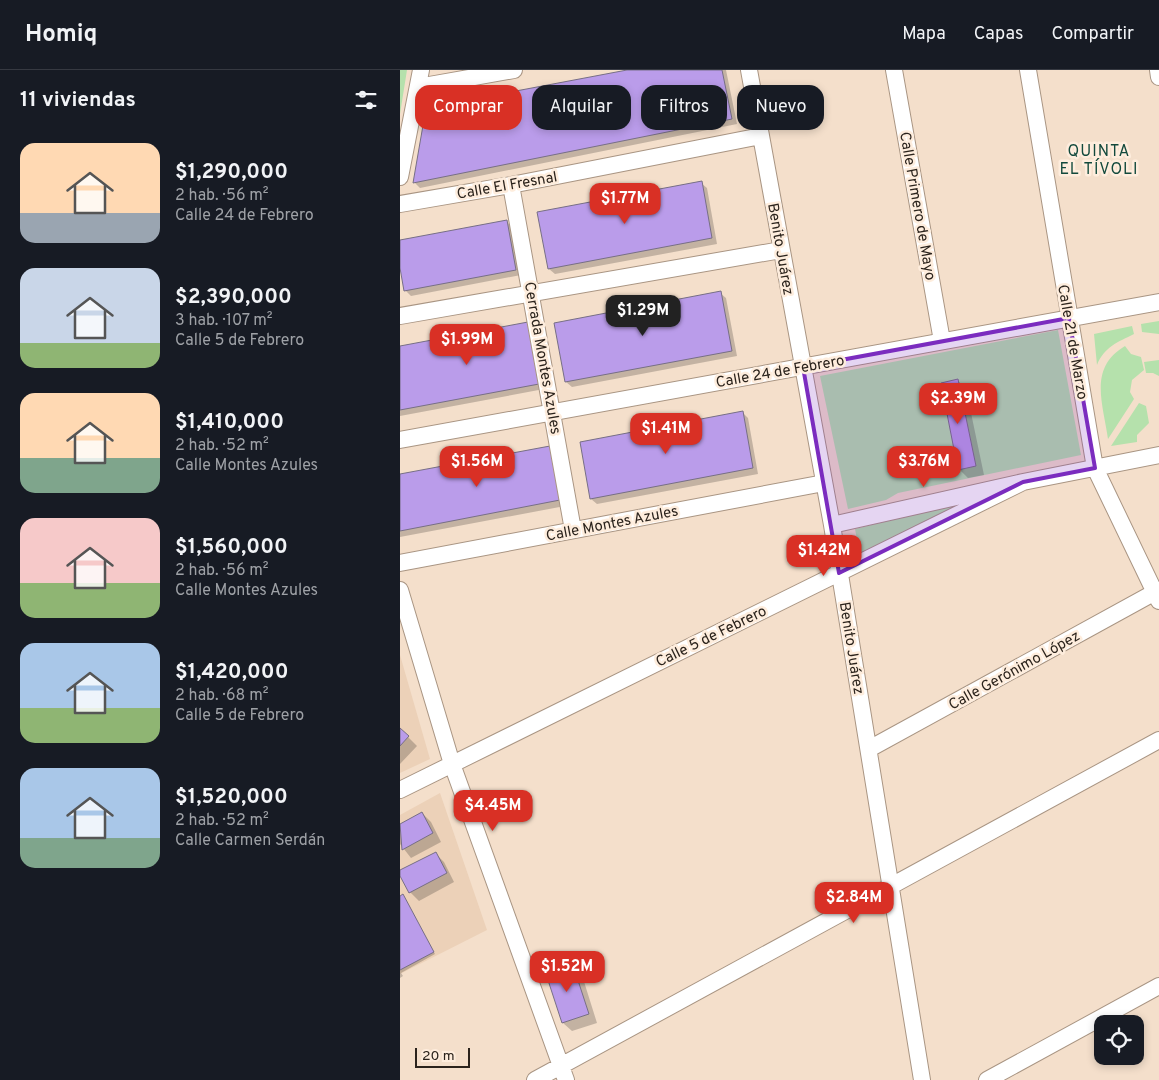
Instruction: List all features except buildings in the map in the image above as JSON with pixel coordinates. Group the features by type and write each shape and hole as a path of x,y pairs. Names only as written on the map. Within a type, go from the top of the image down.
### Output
{"street":[{"path":"418,85 421,70"},
{"path":"429,85 514,70"},
{"name":"Benito Juárez","path":"749,70 832,525 922,1080"},
{"name":"Calle Primero de Mayo","path":"894,70 942,341"},
{"name":"Calle 21 de Marzo","path":"1028,70 1095,468 1157,595"},
{"path":"1158,70 1159,77"},
{"path":"400,177 415,102"},
{"name":"Calle El Fresnal","path":"400,204 511,185 761,136"},
{"name":"Cerrada Montes Azules","path":"511,185 554,412 573,530"},
{"path":"400,316 782,250"},
{"name":"Calle 24 de Febrero","path":"400,440 1159,302"},
{"name":"Calle 5 de Febrero","path":"832,525 1023,482 1159,455"},
{"name":"Calle 5 de Febrero","path":"400,790 1023,482"},
{"name":"Calle Montes Azules","path":"400,563 824,483"},
{"path":"400,590 452,764 563,1073"},
{"name":"Calle Gerónimo López","path":"869,749 1157,595"},
{"path":"534,1080 563,1073 892,886 1159,740"},
{"path":"987,1080 1159,986"}],"highlighted area":[{"path":"1069,318 1095,468 1023,482 839,573 803,367"}],"shaded area":[{"path":"400,655 430,759 400,773"},
{"path":"440,793 487,930 400,974 400,815"}],"green space":[{"path":"400,70 407,70 400,114"},
{"path":"1159,321 1159,334 1142,332 1141,324"},
{"path":"1132,326 1134,334 1108,349 1097,365 1094,334"},
{"path":"1058,330 1081,455 898,493 886,500 848,509 820,376"},
{"path":"1125,346 1131,354 1141,357 1144,370 1132,380 1130,392 1134,399 1108,439 1101,400 1102,376 1106,365 1113,355"},
{"path":"1159,360 1159,376 1153,373 1146,373 1144,362"},
{"path":"1139,403 1146,406 1149,423 1137,435 1137,442 1111,446"},
{"path":"953,505 955,509 860,555 855,529"}],"district":[{"name":"QUINTA EL TÍVOLI","path":"1099,159"}]}
